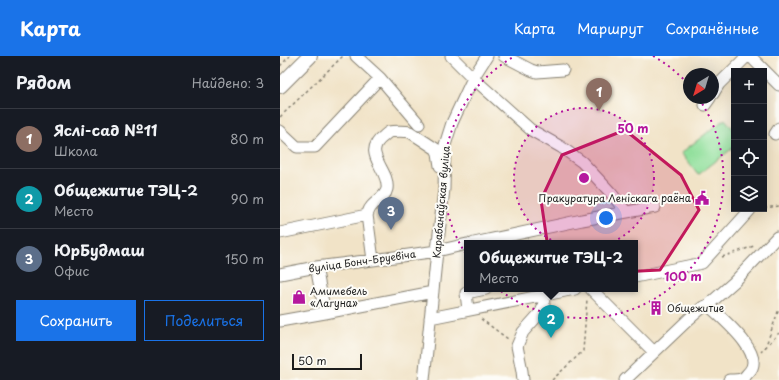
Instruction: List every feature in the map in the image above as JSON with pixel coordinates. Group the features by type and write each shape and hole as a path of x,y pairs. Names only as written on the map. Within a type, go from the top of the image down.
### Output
{"main road":[{"path":"280,86 310,56"}],"street":[{"path":"356,56 380,78 419,124"},
{"path":"451,56 473,78 531,130 561,147 582,162 611,193 626,212"},
{"name":"Карабанаўская вуліца","path":"424,380 436,251 444,189 445,145 452,123 473,78 486,56"},
{"path":"504,56 537,72 563,70"},
{"path":"719,84 746,57 752,58 779,85"},
{"path":"281,134 297,147 315,147 380,78"},
{"path":"373,260 367,215 370,207 383,197 387,182 374,155 375,146 378,140 389,132 407,131 436,149 438,153 441,182 444,189"},
{"path":"488,240 582,220 655,207"},
{"path":"638,275 702,263 748,212"},
{"path":"280,232 367,215"},
{"path":"625,380 689,319 703,307 708,305 734,282 776,238"},
{"name":"вуліца Бонч-Бруевіча","path":"280,274 316,267 436,251 464,245"},
{"path":"316,267 325,313"},
{"path":"280,321 433,292"},
{"path":"468,310 466,293 471,292"},
{"path":"430,318 559,292"},
{"path":"589,293 654,352"},
{"path":"523,380 516,346 523,332 541,312 544,305 543,295"},
{"path":"708,305 739,335 750,350 752,366 742,378 730,380"}],"path":[{"path":"280,66 290,56"},
{"path":"280,117 343,56"},
{"path":"767,208 779,206"},
{"path":"702,263 776,238"},
{"path":"552,380 582,350 589,293"},
{"path":"765,348 779,309"},
{"path":"468,310 516,346"},
{"path":"752,366 765,348 779,333"}],"highlighted area":[{"path":"625,130 681,175 699,210 660,270 601,273 548,248 541,200 562,155"}],"green space":[{"path":"725,119 731,126 731,149 698,175 681,153"}],"place":[{"name":"Яслі-сад №11","path":"599,111"},
{"name":"Пракуратура Леніскага раёна","path":"702,198"},
{"name":"ЮрБудмаш","path":"391,230"},
{"name":"Амимебель «Лагуна»","path":"299,297"},
{"name":"Общежитие","path":"656,308"},
{"name":"Общежитие ТЭЦ-2","path":"551,338"}]}
